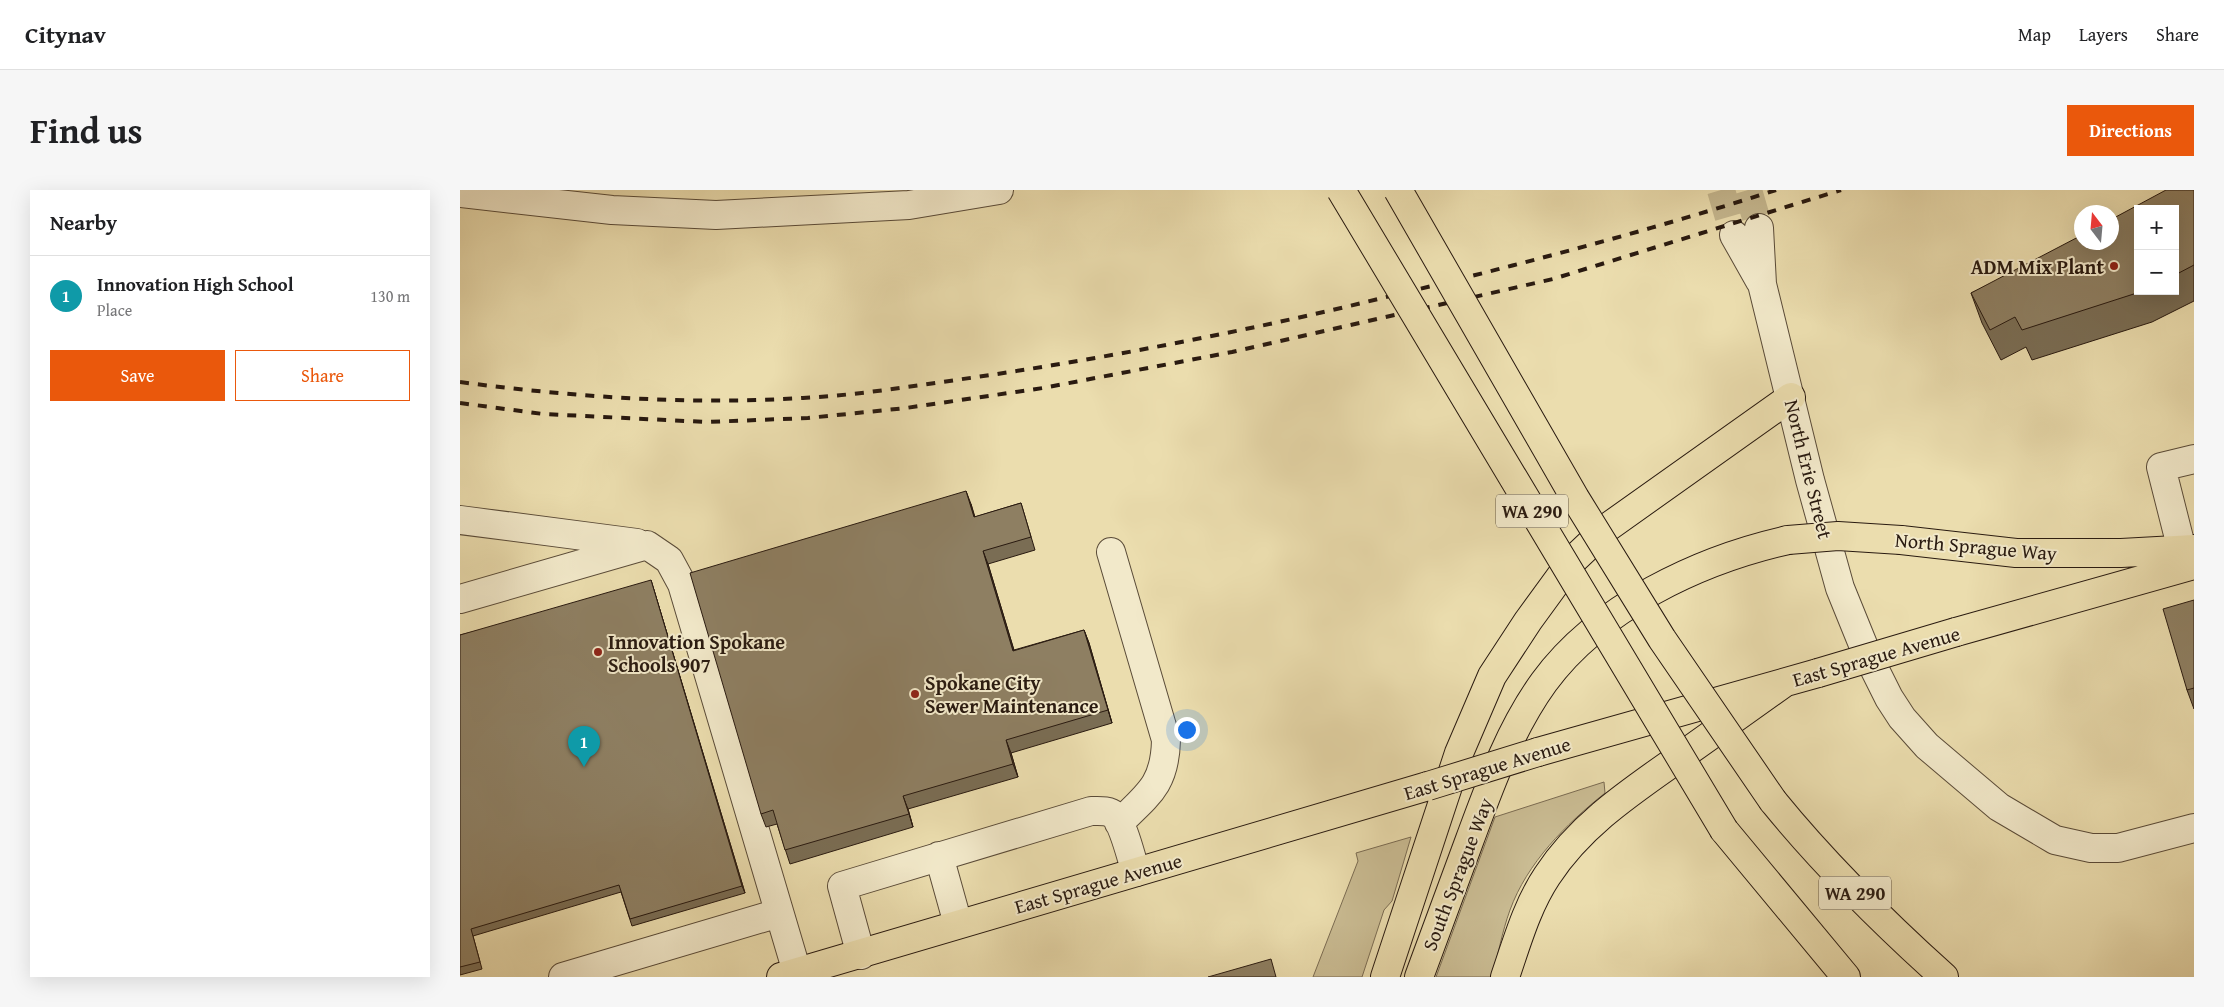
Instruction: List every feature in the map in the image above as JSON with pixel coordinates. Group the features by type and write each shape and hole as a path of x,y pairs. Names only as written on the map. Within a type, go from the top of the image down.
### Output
{"main road":[{"name":"WA 290","path":"1342,190 1724,830 1826,954"},
{"name":"WA 290","path":"1398,190 1575,498 1662,639 1773,801 1803,838 1876,915 1944,977"},
{"path":"1385,977 1459,753 1492,676 1528,621 1571,562 1608,527 1791,397"},
{"name":"North Sprague Way","path":"1788,540 1838,536 1901,540 2016,553 2190,555"},
{"name":"South Sprague Way","path":"1419,977 1505,750 1524,712 1545,681 1590,635 1653,591 1715,561 1752,548 1788,540"},
{"name":"East Sprague Avenue","path":"789,975 1538,752 1784,683 1956,632 2190,555"},
{"path":"1506,977 1529,907 1547,876 1571,844 1596,818 1784,683"},
{"path":"1826,954 1846,977"},
{"path":"1826,954 1855,977"}],"street":[{"path":"460,193 612,210 716,214 909,205 999,190"},
{"name":"North Erie Street","path":"1746,232 1762,284 1810,480 1840,588 1866,652 1889,698 1902,718 1927,746 1999,807 2055,840 2091,848 2118,848 2194,828"},
{"path":"2190,555 2161,467 2194,460"},
{"path":"460,520 647,545 670,560 682,584 779,914 789,975"},
{"path":"460,599 647,545"},
{"path":"1111,552 1166,740 1165,761 1160,778 1146,797 1120,823"},
{"path":"861,954 842,886 939,856 1091,812 1104,811 1114,814 1120,823 1136,872"},
{"path":"939,856 958,924"},
{"path":"563,977 631,968 779,914"}],"shaded area":[{"path":"1604,782 1605,793 1562,831 1537,860 1517,893 1502,935 1492,977 1436,977 1495,817"},
{"path":"1411,837 1392,901 1384,910 1362,977 1313,977 1358,861 1356,853"}],"building":[{"path":"2166,190 2194,190 2194,265 2179,273 2179,205 2138,205"},
{"path":"2134,207 2134,294 2022,330 2015,317 1990,330 1971,293 2074,239 2074,250 2119,250 2119,215"},
{"name":"Spokane City Sewer Maintenance","path":"966,491 974,517 1021,503 1031,537 983,551 1013,651 1084,630 1108,710 1006,740 1013,764 903,796 909,814 785,850 773,810 761,814 690,573"},
{"path":"651,580 742,886 630,919 619,885 471,929 480,962 460,967 460,635"},
{"path":"2194,600 2194,688 2187,690 2163,609"},
{"path":"1271,959 1276,977 1208,977"}],"tunnel":[{"path":"1721,190 1734,235"},
{"path":"1748,190 1759,228"}],"railway":[{"path":"460,382 588,396 717,401 825,397 977,377 1159,346 1341,308 1560,253 1776,190"},
{"path":"460,403 543,414 707,422 808,418 906,408 1043,388 1232,352 1553,279 1841,190"}],"place":[{"name":"ADM Mix Plant","path":"2114,266"},
{"name":"Innovation Spokane Schools 907","path":"598,652"},
{"name":"Spokane City Sewer Maintenance","path":"915,694"},
{"name":"Innovation High School","path":"584,767"}]}
